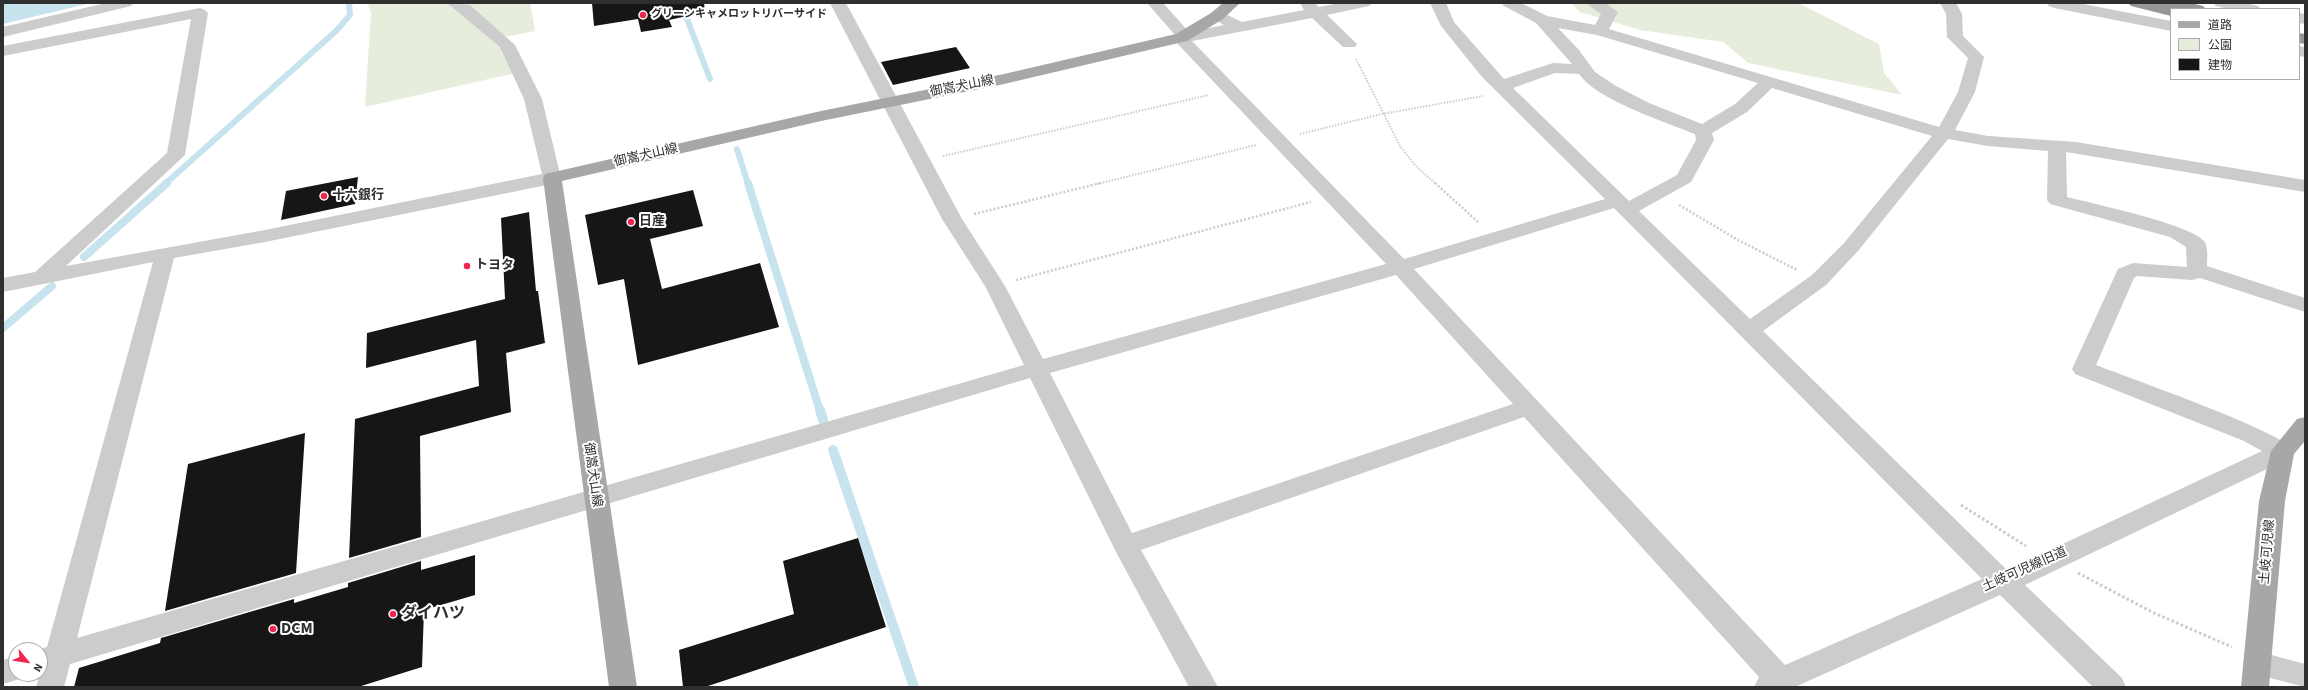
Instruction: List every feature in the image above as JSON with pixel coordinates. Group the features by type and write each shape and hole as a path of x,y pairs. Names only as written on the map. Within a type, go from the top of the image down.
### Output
{"highway":[{"path":"2136,3 2170,11"},
{"path":"2167,3 2193,8"}],"main road":[{"name":"御嵩犬山線","path":"623,687 595,497 552,178 889,101 1004,79 1183,37 1217,16 1232,3"},
{"name":"土岐可児線","path":"2257,669 2272,501 2283,451 2305,425"}],"street":[{"path":"3,32 126,3"},
{"path":"3,285 165,253 265,236 552,178 533,99 507,45 465,8 455,3"},
{"path":"838,3 952,219 995,286 1126,545 1204,687"},
{"path":"1155,3 1183,37 1231,90 1400,267 1529,407 1774,684"},
{"path":"1183,37 1240,27 1310,7 1364,3"},
{"path":"1438,3 1447,23 1504,89 2004,583 2112,687"},
{"path":"1509,3 1542,20 1600,31 1941,133 1988,141 2057,146 2156,160 2305,186"},
{"path":"1594,3 1610,12 1600,31"},
{"path":"1749,330 1819,280 1851,247 1941,133 1950,125 1972,82 1976,57 1955,38 1954,14 1948,3"},
{"path":"2054,3 2170,26"},
{"path":"2221,3 2248,8"},
{"path":"1310,7 1349,44"},
{"path":"3,51 200,13 176,156 43,276"},
{"path":"1217,16 1240,27"},
{"path":"1542,20 1573,53 1582,69 1610,90 1676,122 1703,131 1741,108 1770,81"},
{"path":"1504,89 1553,68 1582,69"},
{"path":"49,659 595,497 1036,369 1400,267 1496,238 1621,206 1659,193 1684,178 1705,140 1703,131"},
{"path":"2057,146 2057,200 2177,233 2196,244 2196,270 2192,274 2134,269 2125,274 2083,369 2252,435 2283,451"},
{"path":"50,687 49,659 165,253"},
{"path":"2196,270 2305,305"},
{"path":"1126,545 1529,407"},
{"name":"土岐可児線旧道","path":"1774,684 1984,589 2004,583 2283,451"},
{"path":"2257,669 2305,676"}],"path":[{"path":"1349,44 1382,114 1400,146 1415,165 1496,238"},
{"path":"952,219 1382,114 1504,89"},
{"path":"921,161 1231,90"},
{"path":"1659,193 1738,240 1819,280"},
{"path":"995,286 1332,196"},
{"path":"2048,561 2071,570 2257,669"}],"green space":[{"path":"367,3 530,3 535,31 500,38 520,72 365,107 371,12"},
{"path":"1571,3 1798,3 1879,44 1884,73 1902,95 1748,63 1723,42 1640,30 1580,12"}],"water":[{"path":"3,3 91,3 3,24"}],"building":[{"name":"グリーンキャメロットリバーサイド","path":"592,3 704,3 705,12 669,20 672,27 641,32 638,19 594,26"},
{"path":"956,47 970,68 893,85 881,62"},
{"path":"358,177 355,204 281,220 286,191"},
{"path":"693,190 703,226 650,239 662,289 760,263 779,327 638,365 624,279 598,285 585,215"},
{"path":"529,212 536,291 538,291 545,343 506,353 511,412 420,436 421,537 349,558 355,419 479,386 476,340 366,368 367,333 505,299 501,218"},
{"path":"305,433 296,573 165,611 188,464"},
{"path":"858,538 886,627 705,687 683,687 679,650 794,614 783,561"},
{"path":"475,555 475,595 424,610 422,667 358,687 74,687 79,668 160,643 161,638 294,599 294,603 348,587 348,583 421,561 421,570"}],"waterway":[{"path":"165,184 336,31 350,15 349,3"},
{"path":"681,3 710,79"},
{"path":"737,149 748,184"},
{"path":"84,257 167,183"},
{"path":"748,183 820,411"},
{"path":"3,328 52,286"},
{"path":"820,410 823,420"},
{"path":"833,450 914,687"}],"place":[{"name":"グリーンキャメロットリバーサイド","path":"643,15"},
{"name":"十六銀行","path":"324,196"},
{"name":"日産","path":"631,222"},
{"name":"トヨタ","path":"467,266"},
{"name":"ダイハツ","path":"393,614"},
{"name":"DCM","path":"273,629"}]}
